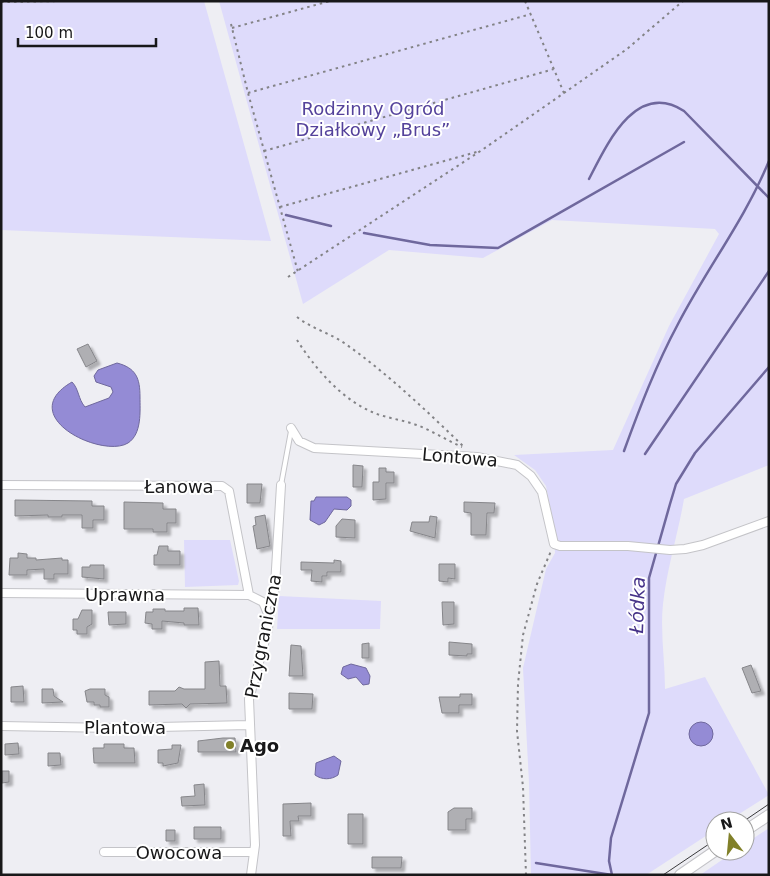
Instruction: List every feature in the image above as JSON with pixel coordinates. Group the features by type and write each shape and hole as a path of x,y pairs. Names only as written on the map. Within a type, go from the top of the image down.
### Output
{"main road":[{"path":"755,824 769,815"},
{"path":"680,875 705,858"}],"street":[{"name":"Lontowa","path":"291,428 298,441 314,448 477,457 505,461 516,465 531,476 542,492 554,544"},
{"name":"Łanowa","path":"1,485 226,487 231,497 249,595"},
{"name":"Przygraniczna","path":"251,875 255,845 249,699 268,629 269,616 266,606 274,594 281,485"},
{"path":"554,544 560,546 670,550 698,547 769,521"},
{"name":"Uprawna","path":"1,594 249,595"},
{"path":"249,595 258,598 266,606"},
{"name":"Plantowa","path":"1,726 112,728 249,725"},
{"name":"Owocowa","path":"104,852 253,852"}],"lane":[{"name":"Przygraniczna","path":"281,485 291,428"}],"path":[{"path":"1,2 61,1"},
{"path":"177,1 193,1"},
{"path":"232,28 330,1"},
{"path":"525,1 564,93"},
{"path":"288,277 298,273 564,93 626,49 683,1"},
{"path":"248,93 531,14"},
{"path":"231,24 248,93 298,273"},
{"path":"264,151 554,69"},
{"path":"280,207 482,150"},
{"path":"297,318 346,344 466,449 424,428 373,412 354,402 336,387 309,359 297,340"},
{"path":"526,875 523,787 517,731 522,635 537,584 554,544"}],"green space":[{"path":"1,1 204,1 271,241 1,230"},
{"name":"Rodzinny Ogród Działkowy „Brus”","path":"219,1 769,1 769,465 684,499 665,591 662,625 665,689 705,677 769,795 744,811 705,811 705,837 646,875 531,875 529,783 523,668 546,569 555,553 554,527 546,486 535,470 514,455 613,450 669,326 719,234 715,229 552,220 483,258 389,250 303,304"},
{"path":"184,540 230,540 239,581 238,585 185,587"},
{"path":"279,596 381,601 380,629 277,629"},
{"path":"769,828 769,875 700,875 720,861 755,861 755,837"}],"shaded area":[{"path":"117,363 133,371 138,379 140,409 136,434 128,443 116,446 100,445 83,440 68,431 57,420 52,408 56,395 72,382 85,407 109,398 113,392 111,387 96,382 94,376 98,370"},
{"path":"316,497 347,497 351,500 351,506 347,510 334,509 325,522 319,525 310,520 311,501 314,501"},
{"path":"351,664 366,668 370,676 369,684 363,685 356,677 348,679 341,674 343,667"},
{"path":"701,722 709,726 713,734 709,742 701,746 693,742 689,734 693,726"},
{"path":"334,756 341,761 338,775 327,779 315,775 316,763"}],"building":[{"path":"88,344 97,361 86,367 77,349"},
{"path":"353,465 363,466 362,487 353,487"},
{"path":"379,468 386,468 386,472 394,472 394,483 386,483 386,499 373,500 373,482 379,482"},
{"path":"247,484 262,484 260,503 247,503"},
{"path":"15,500 92,501 92,506 104,506 104,520 93,520 93,528 82,528 82,515 62,515 62,517 48,517 48,515 15,516"},
{"path":"124,502 163,503 163,509 176,509 176,523 167,523 167,532 153,532 153,529 124,529"},
{"path":"464,502 495,503 494,513 487,513 486,535 471,535 471,513 464,512"},
{"path":"265,515 270,546 257,549 253,526 256,525 255,517"},
{"path":"430,516 437,517 435,538 410,531 412,522 429,522"},
{"path":"342,519 355,520 355,538 336,537 336,526"},
{"path":"159,546 168,546 168,551 180,551 180,565 154,565 154,555 157,555"},
{"path":"18,553 27,554 27,558 36,558 36,560 62,558 62,560 68,560 68,574 54,574 54,579 44,579 44,569 27,570 27,575 9,575 10,558 18,558"},
{"path":"334,560 341,561 341,572 327,572 327,576 322,576 322,582 311,581 312,570 301,570 301,562 334,563"},
{"path":"439,564 455,564 455,579 448,578 448,582 439,581"},
{"path":"90,565 104,565 104,579 82,577 82,567 90,567"},
{"path":"442,602 454,602 454,624 443,625"},
{"path":"184,608 198,608 199,625 184,625 184,623 162,621 162,629 152,629 152,624 145,623 146,612 153,612 153,609 184,611"},
{"path":"82,610 92,610 92,624 87,627 87,634 77,634 77,630 73,630 73,619 78,619"},
{"path":"108,612 126,612 126,624 109,625"},
{"path":"449,642 472,644 472,654 467,654 467,656 449,655"},
{"path":"369,643 369,658 362,658 362,644"},
{"path":"291,645 301,646 303,676 289,676"},
{"path":"219,661 220,686 226,686 227,703 190,704 186,708 182,704 149,705 149,691 175,691 179,687 184,689 205,689 205,662"},
{"path":"751,665 761,691 752,693 742,668"},
{"path":"23,686 24,702 11,702 11,687"},
{"path":"42,689 53,689 54,696 63,702 42,703"},
{"path":"105,689 105,695 109,697 109,707 100,707 100,705 94,705 94,702 87,702 85,691"},
{"path":"289,693 313,694 312,709 289,709"},
{"path":"460,694 472,694 472,705 459,705 459,713 442,713 439,697 460,697"},
{"path":"235,738 236,752 198,752 198,741"},
{"path":"18,743 19,754 5,755 5,744"},
{"path":"104,744 124,744 124,748 134,748 135,763 94,763 93,748 104,748"},
{"path":"172,745 181,745 178,763 163,766 163,763 158,763 158,750 172,749"},
{"path":"48,753 60,753 61,765 48,766"},
{"path":"2,771 9,771 9,782 2,783"},
{"path":"204,784 205,805 182,806 181,797 195,796 194,785"},
{"path":"311,803 311,816 298,816 299,821 290,821 291,836 283,836 283,804"},
{"path":"454,808 472,808 472,819 466,819 466,830 448,830 448,812"},
{"path":"348,814 363,814 363,844 348,844"},
{"path":"194,827 221,827 221,839 194,839"},
{"path":"166,830 175,830 175,841 166,841"},
{"path":"372,857 402,857 401,868 372,868"}],"waterway":[{"path":"589,179 614,134 625,120 638,110 651,104 667,104 684,111 769,198"},
{"path":"364,233 430,245 498,248 684,142"},
{"path":"624,451 649,386 670,339 689,303 737,224 769,161"},
{"path":"286,215 331,226"},
{"path":"645,454 769,271"},
{"name":"Łódka","path":"536,863 612,875 609,861 611,838 649,713 649,578 676,484 695,453 769,367"}],"tram line":[{"path":"755,814 769,804"},
{"path":"663,875 705,847"}],"place":[{"name":"Ago","path":"230,745"}]}
